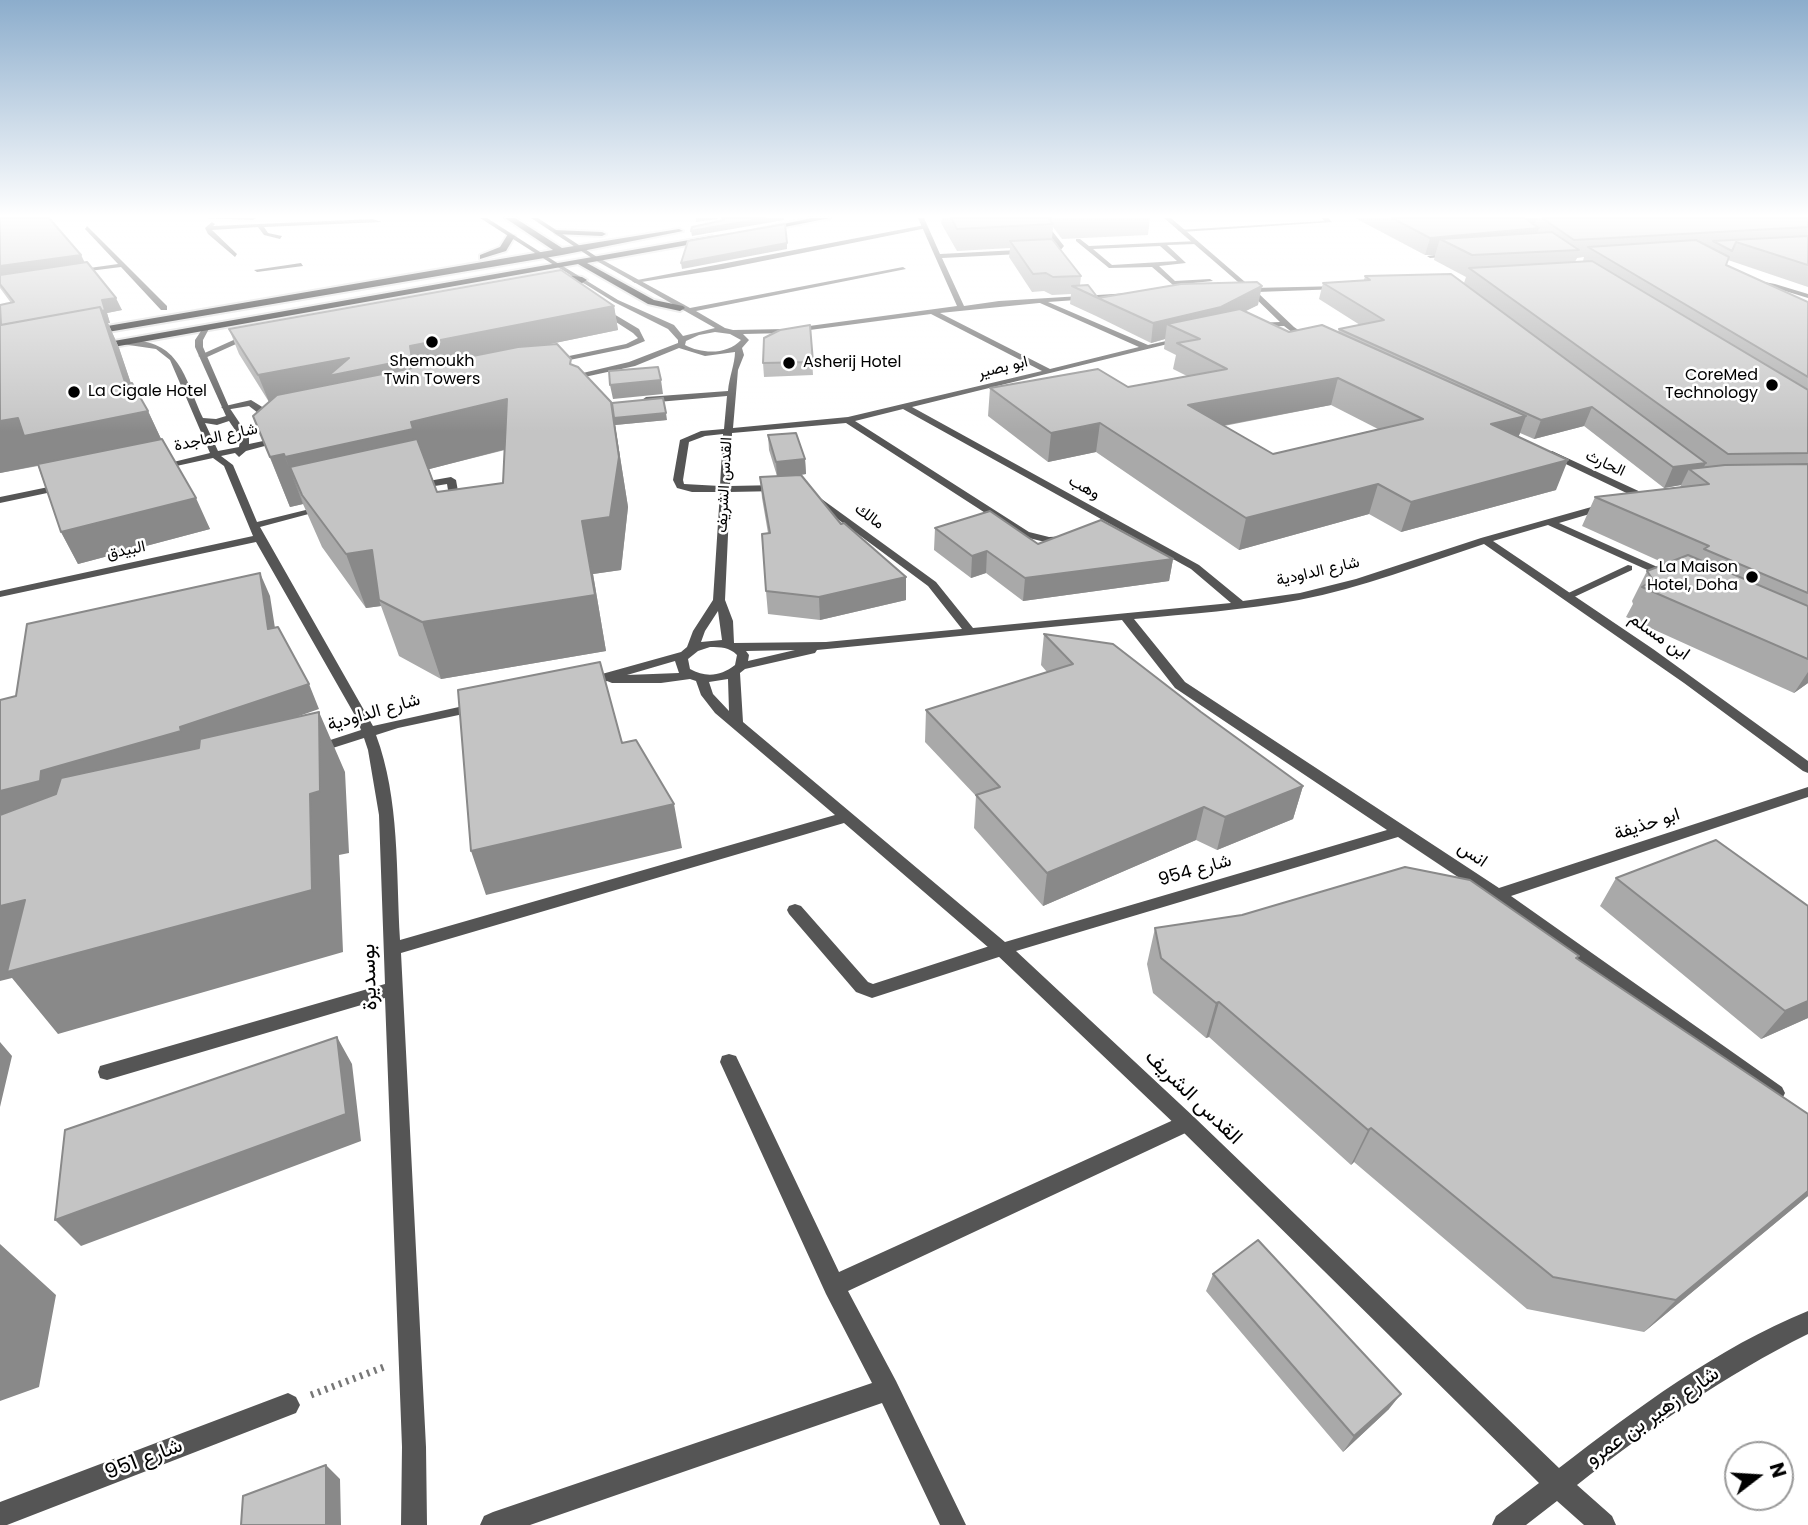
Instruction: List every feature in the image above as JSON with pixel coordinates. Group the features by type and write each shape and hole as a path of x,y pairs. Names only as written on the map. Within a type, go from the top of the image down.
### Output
{"highway":[{"path":"333,289 246,304 75,342 125,342 424,289"},
{"path":"230,323 376,289"},
{"path":"627,289 651,302 684,310"}],"street":[{"path":"146,289 164,308"},
{"path":"597,289 671,327 687,350 709,353 812,328"},
{"path":"649,289 684,310 744,338 741,346"},
{"path":"684,310 795,289"},
{"path":"953,289 961,307"},
{"path":"1239,290 1273,289"},
{"path":"1786,289 1808,296"},
{"path":"1251,290 1284,324 1321,346"},
{"path":"561,380 632,364 700,332 812,328 961,307 1146,294"},
{"path":"1038,300 1147,348"},
{"path":"541,365 628,346 642,339 636,331 597,306"},
{"path":"930,311 1048,371"},
{"path":"1249,326 1284,324"},
{"path":"125,342 149,345 167,352 215,455 228,465 246,443 225,407 202,356 199,340 208,327"},
{"path":"202,356 261,333"},
{"name":"ابو بصير","path":"723,490 680,486 678,480 685,440 697,434 848,420 1194,337"},
{"name":"القدس الشريف","path":"737,669 743,655 731,646 726,614 719,600 728,431 734,370 741,346"},
{"path":"709,353 734,370"},
{"path":"554,362 575,377"},
{"path":"181,379 210,373"},
{"path":"634,401 732,393"},
{"path":"225,407 251,403 271,418 286,418"},
{"name":"وهب","path":"905,407 1195,567 1241,605"},
{"path":"198,420 217,422 231,417"},
{"path":"848,420 1026,534 1049,540 1075,535"},
{"name":"شارع الماجدة","path":"148,469 293,438"},
{"name":"الحارث","path":"1542,449 1641,496"},
{"name":"بوسديرة","path":"228,465 256,532 363,719 375,750 386,816 411,1356 414,1525"},
{"path":"411,487 451,480 458,521"},
{"path":"0,500 81,483"},
{"name":"مالك","path":"723,490 793,489 811,494 932,584 969,630"},
{"path":"1628,500 1656,493"},
{"name":"شارع الداودية","path":"689,651 710,643 731,646 826,646 1241,605 1300,596 1359,582 1485,540 1615,503"},
{"name":"البيدق","path":"0,594 256,532 332,507"},
{"path":"1549,522 1683,583"},
{"path":"1101,527 1115,523"},
{"name":"ابن مسلم","path":"1485,540 1732,710 1808,768"},
{"path":"1569,596 1628,568"},
{"path":"578,684 604,679 689,651 719,600"},
{"name":"انس","path":"1125,616 1180,685 1497,895 1675,1019 1787,1102"},
{"name":"شارع الداودية","path":"696,677 719,678 737,669 826,646"},
{"name":"القدس الشريف","path":"689,651 681,666 696,677 707,695 1002,949 1187,1123 1557,1483 1604,1525"},
{"path":"736,722 737,669"},
{"path":"604,679 696,677"},
{"name":"شارع الداودية","path":"300,755 368,732 489,704"},
{"name":"ابو حذيفة","path":"1497,895 1808,792"},
{"path":"392,949 848,817"},
{"name":"شارع 954","path":"795,910 862,987 872,991 1002,949 1400,831"},
{"path":"107,1072 393,989"},
{"path":"729,1062 834,1286 888,1389 953,1525"},
{"path":"834,1286 1187,1123"},
{"name":"شارع زهير بن عمرو","path":"1505,1525 1557,1483 1670,1402 1769,1339 1808,1322"},
{"path":"493,1525 888,1389"},
{"name":"شارع 951","path":"0,1515 288,1405"}],"path":[{"path":"288,1405 411,1356"}],"building":[{"path":"4,289 109,289 116,298 102,300 105,310 102,311 100,307 1,325 0,305 14,302"},
{"path":"453,289 589,289 614,306 410,346 412,359 328,376 349,358 258,375 229,329"},
{"path":"1079,289 1091,289 1098,298"},
{"path":"1150,289 1256,289 1221,307 1153,323 1098,298"},
{"path":"1333,289 1471,289 1706,463 1673,467 1592,407 1541,420 1339,329 1384,320"},
{"path":"1498,289 1639,289 1808,390 1808,453 1728,454"},
{"path":"1659,289 1780,289 1808,302 1808,377"},
{"path":"100,307 126,385 132,383 148,411 24,436 18,418 0,421 0,325"},
{"path":"1240,309 1289,332 1322,325 1526,416 1491,424 1568,460 1411,502 1378,484 1246,518 1100,423 1051,433 990,388 1098,369 1128,387 1227,369 1177,343 1200,339 1167,324","holes":["1338,378 1423,419 1273,454 1188,405"]},
{"path":"810,325 813,362 763,363 764,338 780,330"},
{"path":"557,344 571,359 570,364 578,367 611,402 619,457 610,517 582,521 595,595 422,622 379,600 372,550 346,554 302,495 290,467 417,439 437,492 503,483 507,399 411,422 413,429 285,457 284,454 270,457 253,416 277,395 518,347"},
{"path":"658,367 661,380 610,385 609,371"},
{"path":"663,398 666,413 614,418 612,403"},
{"path":"796,433 805,459 776,462 768,435"},
{"path":"162,439 196,498 61,532 38,464"},
{"path":"1808,464 1808,593 1704,549 1709,546 1595,497 1709,484 1689,469 1725,465"},
{"path":"801,475 841,524 844,523 906,577 819,597 766,591 762,534 770,533 760,477"},
{"path":"990,511 1038,544 1101,520 1173,559 1025,578 987,551 972,556 935,528"},
{"path":"1688,555 1808,606 1808,659 1642,587 1653,580 1647,571"},
{"path":"260,573 268,629 278,627 309,684 180,727 181,731 41,771 40,781 0,791 0,700 16,696 27,624"},
{"path":"1044,634 1113,644 1303,786 1225,817 1204,807 1047,873 976,795 1000,787 926,710 1073,664"},
{"path":"600,662 622,743 636,740 674,804 471,851 458,690"},
{"path":"319,712 320,791 310,794 312,890 7,972 25,900 0,906 0,815 56,794 61,778 199,748 200,739"},
{"path":"1716,840 1808,906 1808,1001 1785,1011 1616,878"},
{"path":"1405,867 1470,880 1579,956 1576,958 1808,1114 1808,1191 1676,1300 1553,1277 1371,1128 1368,1130 1219,1002 1216,1003 1161,958 1155,928 1242,915"},
{"path":"337,1037 346,1114 55,1220 65,1130"},
{"path":"1258,1240 1401,1394 1354,1436 1213,1274"},
{"path":"326,1465 326,1525 241,1525 243,1496"}],"place":[{"name":"Shemoukh Twin Towers","path":"432,342"},
{"name":"Asherij Hotel","path":"789,363"},
{"name":"CoreMed Technology","path":"1772,385"},
{"name":"La Cigale Hotel","path":"74,392"},
{"name":"La Maison Hotel, Doha","path":"1752,577"}]}
